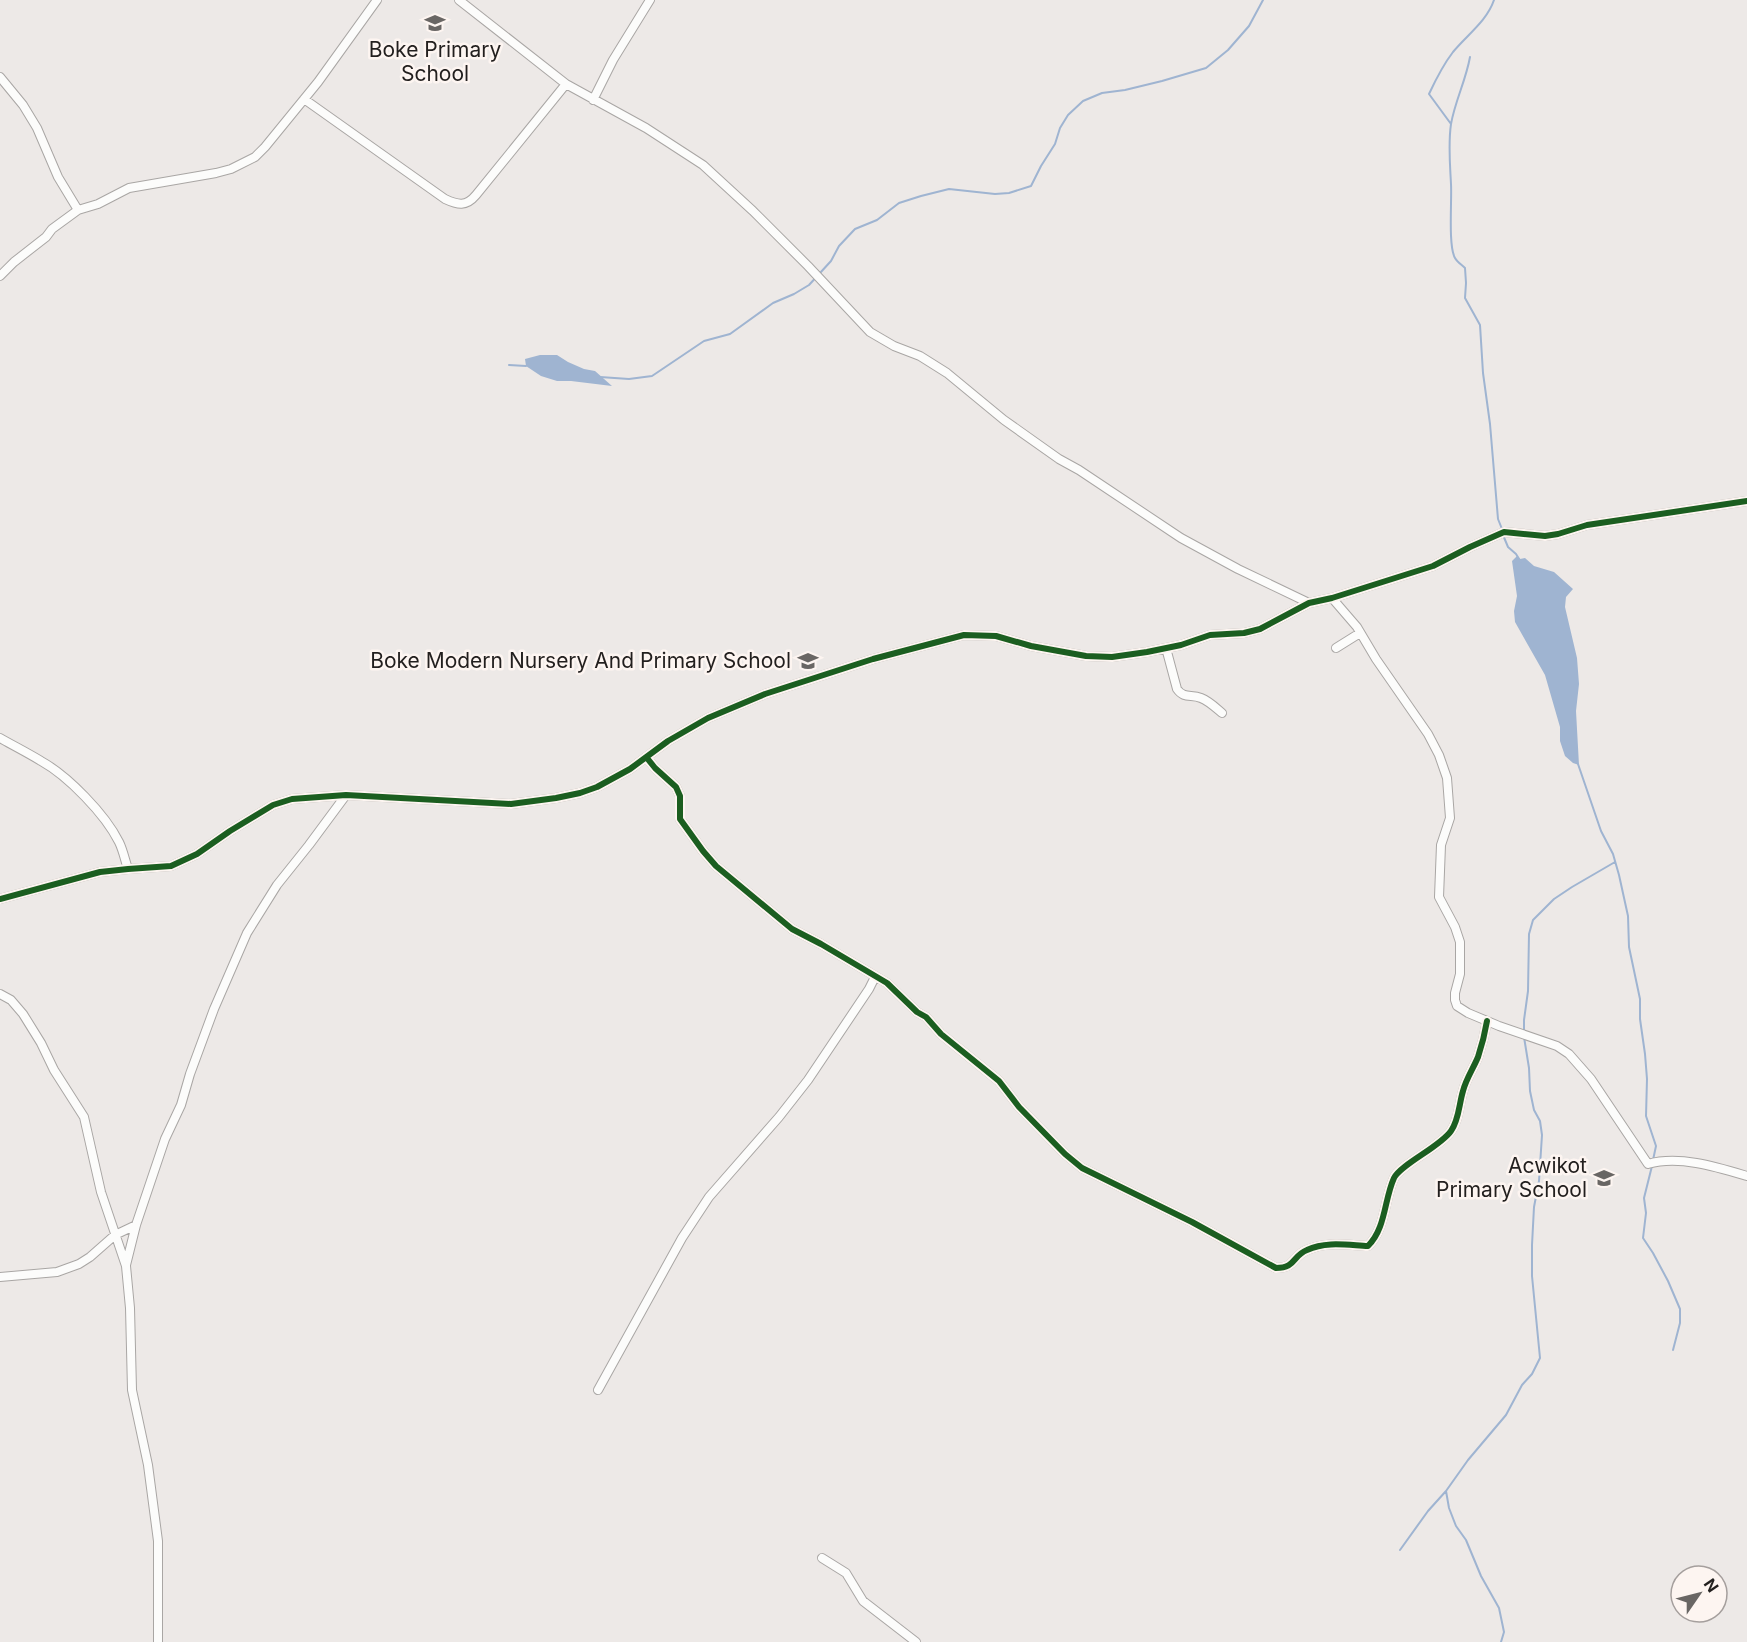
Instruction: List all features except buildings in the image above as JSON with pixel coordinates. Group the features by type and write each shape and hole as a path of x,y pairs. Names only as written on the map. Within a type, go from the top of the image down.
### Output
{"street":[{"path":"0,276 46,237 52,229 78,210 98,204 129,189 216,173 246,163 255,157 304,99 376,0"},
{"path":"459,0 566,84 646,128 703,165 760,217 870,332 894,346 920,356 947,373 1004,420 1181,538 1238,569 1309,603"},
{"path":"593,100 613,60 650,0"},
{"path":"0,77 37,128 58,177 78,210"},
{"path":"304,99 445,199 460,205 472,200 566,84"},
{"path":"0,899 92,874 171,866 197,855 230,831 273,805 292,799 346,795 511,804 580,793 597,787 630,769 668,741 708,718 765,694 873,659 964,635 996,636 1039,648 1086,656 1112,657 1166,648 1210,635 1260,630 1309,603 1433,566 1504,532 1545,536 1599,523 1747,501"},
{"path":"1332,598 1349,616 1428,734 1447,778 1450,818 1441,845 1439,897 1455,927 1460,942 1460,974 1455,1000 1458,1006 1487,1021 1557,1046 1569,1054 1591,1079 1648,1164 1695,1162 1747,1176"},
{"path":"1336,648 1360,633"},
{"path":"1166,648 1180,694 1204,699 1222,713"},
{"path":"0,738 56,770 83,795 118,840 128,869"},
{"path":"646,758 676,787 680,796 680,819 716,866 792,929 887,983 917,1012 926,1017 941,1034 999,1081 1019,1107 1082,1168 1192,1222 1276,1268 1292,1265 1300,1254 1327,1244 1368,1246 1373,1241 1380,1228 1396,1175 1440,1142 1452,1130 1463,1090 1481,1047 1487,1021"},
{"path":"126,1266 135,1225 165,1139 181,1105 214,1009 247,933 277,885 346,795"},
{"path":"598,1390 682,1238 709,1197 779,1118 808,1080 875,977"},
{"path":"0,994 11,1000 23,1014 84,1117 101,1192 126,1266 130,1308 132,1390 148,1465 158,1541 158,1642"},
{"path":"0,1277 57,1272 80,1264 115,1235 135,1225"},
{"path":"822,1558 846,1573 863,1601 916,1642"}],"water":[{"path":"540,355 557,355 584,369 595,371 612,386 557,381 541,376 526,366 525,359"},
{"path":"1517,556 1520,559 1525,558 1534,566 1554,572 1573,589 1566,597 1565,607 1577,658 1579,684 1576,711 1579,765 1565,756 1560,741 1560,727 1545,675 1515,622 1514,611 1517,596 1512,561"}],"waterway":[{"path":"600,377 629,379 652,376 704,341 730,334 773,303 809,285 855,229 877,220 899,203 949,189 995,194 1009,193 1031,186 1055,144 1060,128 1068,115 1083,101 1102,93 1125,90 1206,68 1228,50 1249,26 1263,0"},
{"path":"1451,124 1429,94 1449,57 1482,21 1494,0"},
{"path":"1470,57 1450,132 1452,244 1455,258 1465,268 1465,298 1480,325 1498,519 1502,529"},
{"path":"509,365 526,366"},
{"path":"1503,535 1508,547 1521,562"},
{"path":"1578,764 1601,831 1613,854 1628,916 1629,947 1640,999 1640,1019 1645,1054 1646,1116 1656,1146 1653,1160"},
{"path":"1400,1550 1468,1460 1506,1415 1540,1358 1532,1276 1532,1245 1542,1135 1530,1091 1524,1037 1529,934 1533,920 1554,899 1615,862"},
{"path":"1652,1166 1644,1198 1646,1213 1643,1238 1668,1281 1680,1309 1680,1323 1673,1350"},
{"path":"1446,1491 1456,1526 1466,1540 1481,1576 1499,1608 1504,1632 1501,1642"}],"cycle path":[{"path":"0,899 100,872 171,866 197,854 273,805 292,799 346,795 511,804 580,793 597,787 630,769 668,741 708,718 765,694 873,659 964,635 996,636 1031,646 1086,656 1112,657 1147,652 1181,645 1210,635 1244,633 1260,629 1309,603 1433,566 1504,532 1545,536 1587,525 1747,501"},
{"path":"647,758 676,787 680,796 680,819 716,866 792,929 887,983 917,1012 926,1017 941,1034 999,1081 1019,1107 1082,1168 1192,1222 1276,1268 1291,1264 1302,1252 1314,1247 1337,1244 1368,1246 1374,1239 1382,1222 1394,1178 1404,1167 1446,1137 1454,1127 1464,1087 1476,1061 1487,1021"}],"place":[{"name":"Boke Primary School","path":"435,23"},
{"name":"Boke Modern Nursery And Primary School","path":"808,661"},
{"name":"Acwikot Primary School","path":"1604,1178"}]}
